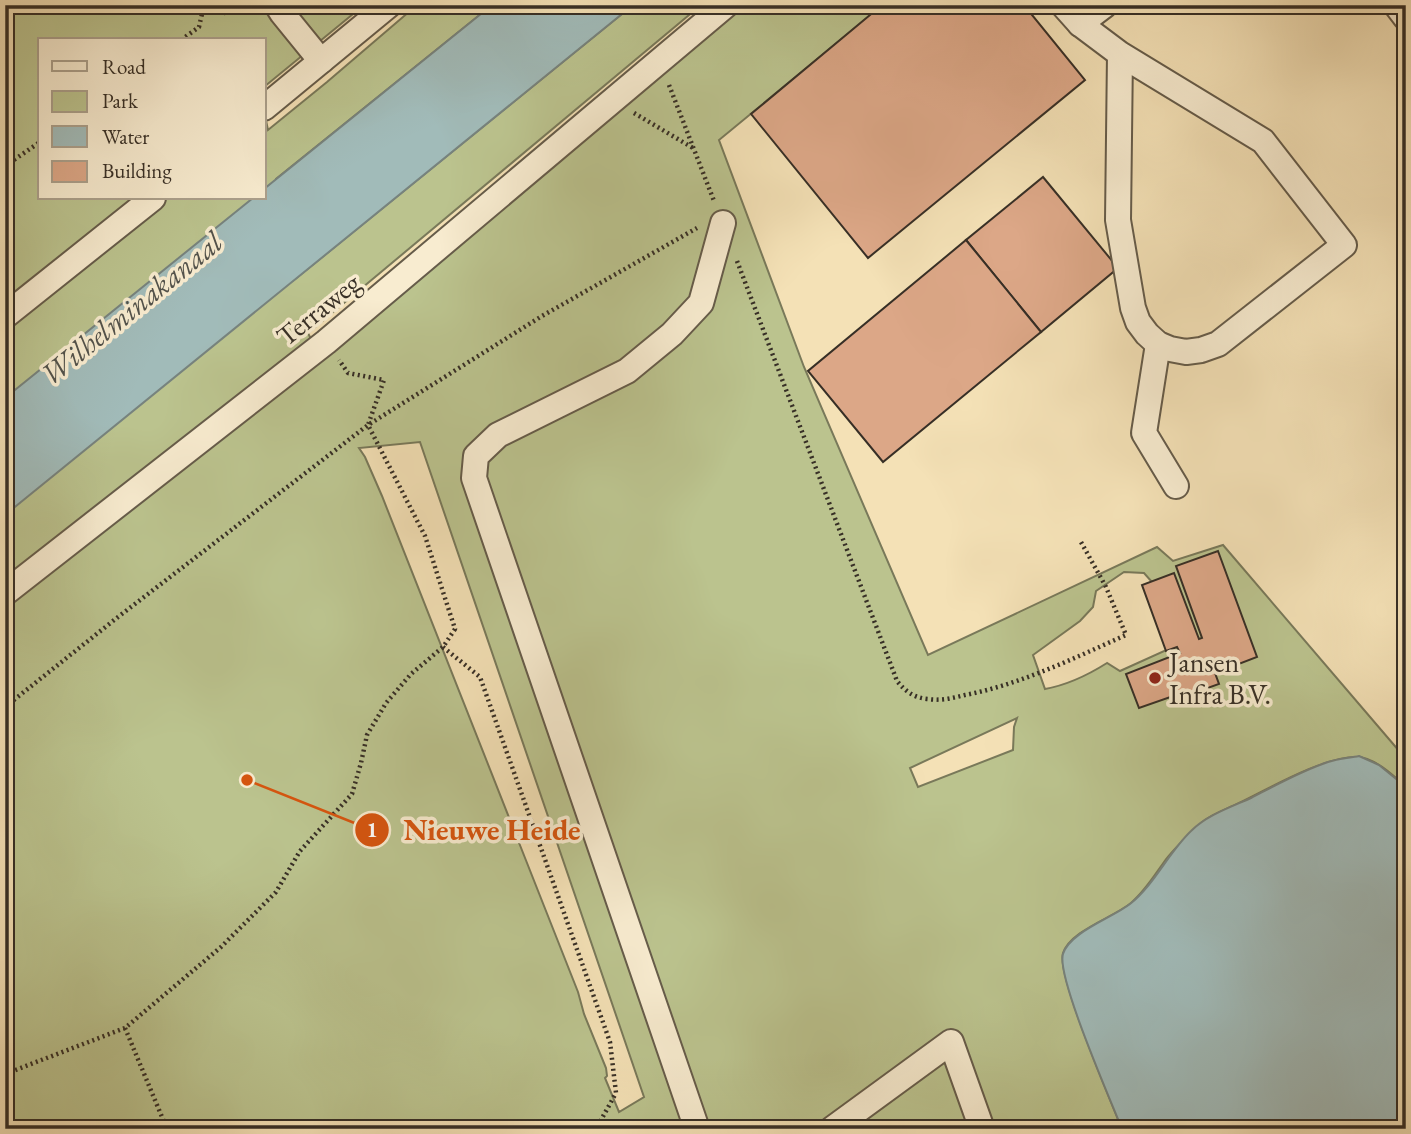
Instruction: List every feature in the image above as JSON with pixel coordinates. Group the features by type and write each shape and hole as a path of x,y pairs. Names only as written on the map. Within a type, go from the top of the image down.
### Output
{"street":[{"path":"277,5 321,61"},
{"path":"266,106 389,5"},
{"name":"Terraweg","path":"5,593 326,342 726,5"},
{"path":"1063,5 1080,24 1120,54 1263,141 1344,245 1218,344 1201,351 1186,352 1158,344 1138,322 1133,308 1118,220 1120,54"},
{"path":"1080,24 1105,5"},
{"path":"1396,5 1406,18"},
{"path":"5,316 150,200"},
{"path":"697,1129 474,478 476,456 498,435 626,370 672,334 701,303 715,216"},
{"path":"1158,344 1144,433 1175,486"},
{"path":"832,1129 951,1042 982,1129"}],"path":[{"path":"184,38 199,27 204,5"},
{"path":"5,707 368,425 542,316 715,216 694,148 660,61"},
{"path":"612,101 694,148"},
{"path":"5,166 38,143"},
{"path":"735,255 897,681 905,690 916,696 943,700 987,691 1009,685 1126,635 1106,587 1081,542"},
{"path":"5,1074 125,1028 222,947 276,892 300,851 352,794 367,735 386,703 411,674 443,647 455,629 425,536 368,425 384,380 348,373 326,342"},
{"path":"443,647 480,677 610,1042 616,1093 596,1129"},
{"path":"125,1028 167,1129"}],"green space":[{"path":"5,5 222,5 225,14 235,5 364,5 266,85 266,38 38,38 38,200 266,200 266,120 268,130 417,5 492,5 276,179 294,280 633,5 701,5 308,333 319,356 743,5 883,5 719,140 804,367 928,655 1157,547 1173,561 1223,545 1406,760 1406,787 1370,760 1344,758 1313,767 1214,814 1177,847 1131,903 1083,931 1067,945 1063,953 1063,965 1068,985 1122,1129 5,1129","holes":["420,442 644,1097 619,1112 605,1078 606,1068 578,992 382,496 359,448","1124,572 1144,573 1160,591 1171,648 1120,671 1107,663 1077,679 1045,689 1033,655 1080,621 1093,607 1096,591","1017,718 1013,750 918,787 910,768"]},
{"path":"1406,1031 1406,1129 1398,1129 1399,1091"}],"water":[{"name":"Wilhelminakanaal","path":"492,5 633,5 5,515 5,398 251,200 266,200 266,187"},
{"path":"1359,756 1379,765 1406,787 1406,1031 1398,1129 1122,1129 1068,987 1063,967 1063,954 1067,946 1083,932 1139,896 1183,840 1204,820 1308,770 1332,761"}],"building":[{"path":"882,5 1024,5 1085,80 868,258 751,114"},
{"path":"1043,177 1118,268 1041,332 966,240"},
{"path":"966,240 1041,332 883,462 808,371"},
{"path":"1218,551 1257,657 1215,673 1219,684 1177,699 1176,695 1139,708 1126,674 1180,653 1177,647 1166,651 1142,585 1174,573 1199,639 1202,638 1176,566"}],"place":[{"name":"Jansen Infra B.V.","path":"1155,678"},
{"name":"Nieuwe Heide","path":"247,780"}]}
